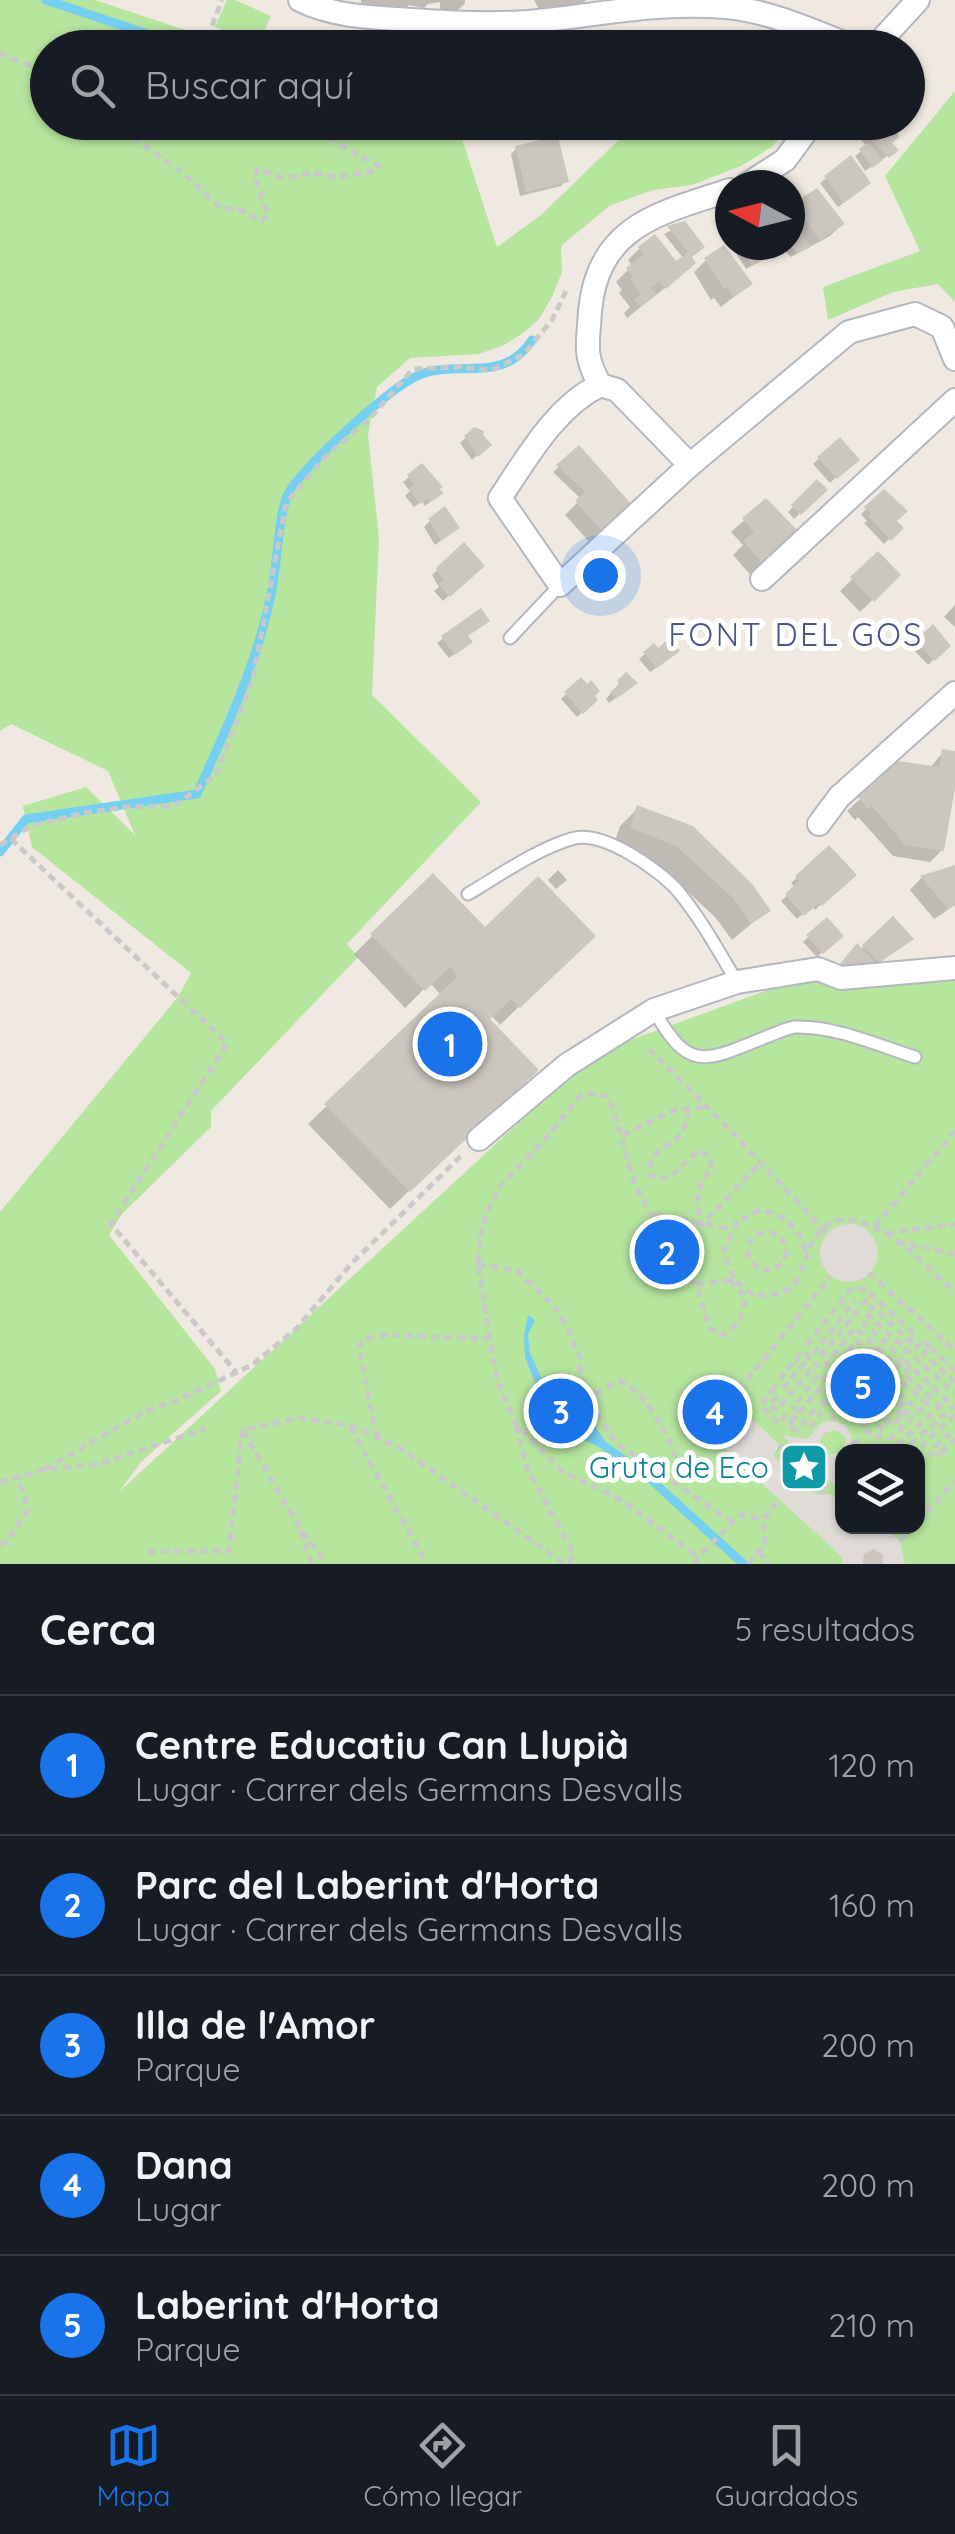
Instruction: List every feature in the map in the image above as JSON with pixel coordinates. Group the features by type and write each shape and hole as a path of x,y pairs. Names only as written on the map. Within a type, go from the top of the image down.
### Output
{"street":[{"path":"300,0 326,10 365,17 445,22 524,22 643,6 727,7 807,30"},
{"path":"890,30 918,0"},
{"path":"769,170 785,160 799,140"},
{"path":"600,386 586,360 592,291 603,261 625,235 647,219 715,195"},
{"path":"690,465 616,390 600,386 588,391 542,436 500,498 560,584 690,465 849,332 915,314 942,327 955,359"},
{"path":"762,579 955,400"},
{"path":"820,824 839,797 955,693"},
{"path":"479,1139 567,1065 654,1010 738,982 818,969 841,978 955,968"}],"lane":[{"path":"510,638 560,584"},
{"path":"468,894 574,837 604,840 676,889 738,982"},
{"path":"654,1010 670,1040 689,1054 712,1058 792,1027 838,1032 915,1057"}],"path":[{"path":"211,30 222,0"},
{"path":"0,52 12,61 30,64"},
{"path":"137,140 184,174 219,207 240,210 262,221 268,214 254,176 258,169 284,178 313,173 335,177 370,172 379,166 333,140"},
{"path":"0,845 31,826 126,807 174,806 216,775 252,679 286,503 324,458 414,369 492,370 523,356 552,320 570,285"},
{"path":"10,839 227,1043 111,1224 236,1372"},
{"path":"649,1048 826,1233"},
{"path":"242,1430 300,1418 349,1424 400,1448 568,1564 573,1552 527,1468 515,1423 497,1380 478,1264 481,1231 500,1186 580,1096 590,1094 607,1096 639,1193 655,1215 686,1277 697,1284 730,1280 748,1296 762,1297 788,1290 799,1276 806,1251 837,1220 862,1220 886,1233 955,1292"},
{"path":"623,1135 675,1110 706,1106"},
{"path":"688,1110 688,1126 681,1137 654,1154 649,1166 650,1174 658,1180 670,1177 699,1150 709,1156 712,1167 697,1192 702,1225"},
{"path":"875,1226 955,1130"},
{"path":"45,1469 146,1412 252,1364 297,1328 351,1264 479,1139"},
{"path":"702,1225 760,1164"},
{"path":"748,1296 733,1278 724,1250 737,1222 760,1210 772,1212 801,1236 806,1251"},
{"path":"655,1215 732,1229"},
{"path":"886,1233 955,1224"},
{"path":"763,1232 778,1235 786,1247 784,1261 774,1270 761,1270 750,1260 750,1243 763,1232"},
{"path":"894,1242 955,1254"},
{"path":"478,1264 518,1271 560,1313 580,1358 587,1401 617,1444 732,1522"},
{"path":"869,1272 955,1350"},
{"path":"739,1390 831,1276"},
{"path":"697,1284 708,1325 719,1335 726,1334 737,1323 748,1296"},
{"path":"808,1345 850,1290 866,1289 915,1335 910,1342"},
{"path":"821,1356 871,1294"},
{"path":"797,1416 788,1414 779,1422 760,1406 802,1351 810,1358 854,1300"},
{"path":"955,1371 923,1340 916,1348 872,1306 866,1313 955,1394"},
{"path":"862,1321 947,1400 900,1444"},
{"path":"772,1390 778,1395 770,1405 777,1410 815,1364 823,1368 855,1328 897,1366 903,1360"},
{"path":"377,1438 359,1349 364,1339 389,1335 490,1339"},
{"path":"797,1416 793,1406 818,1375 825,1379 856,1342 926,1404 887,1444"},
{"path":"930,1347 924,1354 955,1382"},
{"path":"845,1371 859,1353 872,1365 857,1384 862,1388"},
{"path":"784,1389 804,1363 796,1358"},
{"path":"872,1384 884,1365"},
{"path":"808,1430 821,1414 815,1409 798,1430 788,1428 820,1388 826,1392 840,1378 846,1382 860,1366"},
{"path":"884,1387 895,1375"},
{"path":"575,1410 620,1382 633,1387 666,1436 682,1485"},
{"path":"821,1400 828,1406 840,1392 859,1398"},
{"path":"884,1409 890,1417 886,1421 892,1426 913,1406 900,1394 888,1400"},
{"path":"841,1405 838,1408 850,1421"},
{"path":"910,1444 955,1405"},
{"path":"843,1414 850,1408 857,1414 863,1409"},
{"path":"955,1414 923,1444 934,1458 955,1439"},
{"path":"871,1430 868,1434 859,1427 873,1415 884,1432 874,1441 876,1444"},
{"path":"515,1423 563,1472 623,1501 697,1560 740,1515 763,1519"},
{"path":"349,1424 426,1564"},
{"path":"0,1482 45,1469 96,1465 206,1429"},
{"path":"940,1452 935,1447 955,1429"},
{"path":"242,1430 297,1524 326,1564"},
{"path":"148,1552 228,1550 242,1430"},
{"path":"852,1444 863,1444"},
{"path":"788,1447 809,1463 827,1485 827,1491 820,1492 798,1474 781,1455 780,1448 788,1447"},
{"path":"0,1546 28,1510 18,1477"},
{"path":"925,1513 955,1480"},
{"path":"748,1564 765,1543 763,1519 780,1500"},
{"path":"297,1524 312,1564"},
{"path":"900,1541 906,1534"},
{"path":"757,1554 770,1564"}],"green space":[{"path":"0,0 95,0 185,30 30,30 30,140 462,140 497,247 541,215 619,140 777,140 741,166 715,170 715,176 692,185 653,190 609,206 561,246 562,272 552,297 539,319 523,333 479,354 410,358 377,387 368,435 379,538 372,695 481,802 347,944 358,957 211,1111 211,1127 122,1214 109,1235 215,1369 221,1391 141,1462 119,1492 594,1053 785,984 827,979 955,976 955,1564 0,1564 0,1212 178,997 191,973 32,847 23,806 86,787 135,835 108,771 11,724 0,731"},
{"path":"227,0 271,16 265,30 215,27"},
{"path":"955,91 955,302 938,284 893,292 828,320 823,287 920,251 885,176 915,140 925,140 925,127"}],"shaded area":[{"path":"849,1224 869,1233 878,1253 869,1273 849,1282 829,1273 820,1253 829,1233"},
{"path":"727,1382 739,1390 745,1413 779,1444 774,1456 818,1495 835,1497 835,1534 891,1534 900,1541 905,1564 883,1564 883,1555 874,1549 864,1554 863,1564 843,1564 841,1556 718,1443 698,1438 690,1430 685,1411 693,1392 703,1385"},
{"path":"823,1422 845,1425 852,1437 851,1444 845,1444 846,1438 836,1430 824,1433 820,1441 829,1455 835,1454 835,1486 782,1435 807,1439"}],"water":[{"path":"528,1315 535,1320 528,1335 530,1353 542,1379 572,1393 605,1441 652,1475 750,1564 737,1564 647,1482 599,1447 542,1421 536,1385 525,1357"}],"building":[{"path":"559,140 569,182 526,192 515,146"},
{"path":"872,140 896,140 892,143 899,150 889,158"},
{"path":"869,142 883,160 872,168 859,149"},
{"path":"851,155 871,183 844,203 824,176"},
{"path":"817,188 845,224 820,240 805,221 805,196"},
{"path":"685,221 705,247 692,257 696,263 666,289 659,282 651,288 657,294 641,307 634,299 641,294 626,268 644,254 638,247 655,234 676,261 688,252 667,226"},
{"path":"715,251 715,260 735,260 753,284 734,297 727,287 724,289 704,258"},
{"path":"474,427 484,431 492,445 478,457 464,436"},
{"path":"840,437 860,460 837,479 817,457"},
{"path":"579,445 632,505 607,537 575,501 585,492 556,465"},
{"path":"422,463 444,493 420,504 408,489 414,484 407,475"},
{"path":"817,479 828,490 801,515 791,505"},
{"path":"884,489 908,511 897,521 904,528 891,541 864,507"},
{"path":"766,498 797,530 768,569 743,541 754,532 742,518"},
{"path":"445,506 460,528 441,541 428,519"},
{"path":"464,542 485,566 450,597 438,584 443,580 436,568"},
{"path":"878,551 901,575 874,602 850,577"},
{"path":"481,608 490,621 468,636 473,642 455,655 441,636"},
{"path":"933,624 951,646 935,661 915,641"},
{"path":"670,638 680,651 657,668 643,652 654,643 658,648"},
{"path":"626,672 638,683 616,699 610,692"},
{"path":"581,677 587,684 591,680 600,691 595,696 598,700 583,714 564,692"},
{"path":"942,749 955,751 955,788 944,851 905,845 872,806 868,810 858,797 898,761 939,767"},
{"path":"637,805 693,826 753,885 771,911 751,924 733,898 676,846 630,828"},
{"path":"829,845 857,875 822,906 819,903 804,916 785,894 799,881 795,876"},
{"path":"955,865 955,904 948,909 920,876"},
{"path":"433,873 485,927 538,876 596,936 520,1008 511,999 490,1019 539,1070 410,1192 324,1104 458,976 450,967 425,991 370,934"},
{"path":"893,916 914,939 879,963 862,945"},
{"path":"827,917 844,936 823,954 806,935"},
{"path":"857,943 879,967 839,965"},
{"path":"716,1400 724,1403 724,1419 716,1422 708,1419 705,1411 708,1403"},
{"path":"874,1549 883,1555 883,1564 863,1564 864,1554"}],"waterway":[{"path":"46,0 135,30"},
{"path":"0,852 26,819 197,794 258,646 273,584 284,505 293,487 342,435 404,383 436,370 508,362 532,340"}],"place":[{"name":"Centre Educatiu Can Llupià","path":"450,1044"},
{"name":"Parc del Laberint d'Horta","path":"667,1252"},
{"name":"Laberint d'Horta","path":"863,1386"},
{"name":"Illa de l'Amor","path":"561,1411"},
{"name":"Dana","path":"715,1412"},
{"name":"Gruta de Eco","path":"804,1467"}],"district":[{"name":"FONT DEL GOS","path":"796,634"}]}
